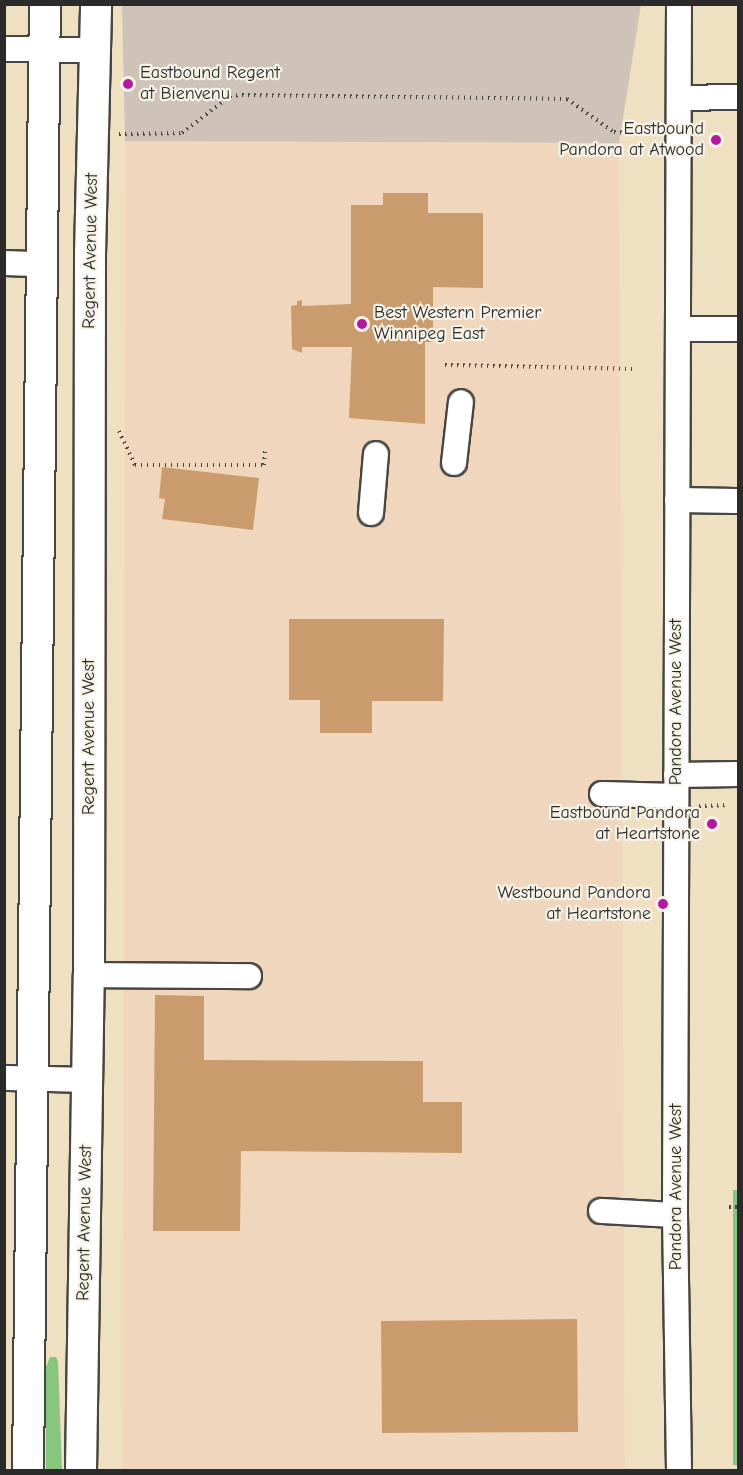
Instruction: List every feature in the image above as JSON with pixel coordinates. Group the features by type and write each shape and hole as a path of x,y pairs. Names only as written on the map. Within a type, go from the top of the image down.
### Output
{"main road":[{"path":"28,1470 17,1078 41,264 45,4"},
{"name":"Regent Avenue West","path":"81,1470 89,975 90,254 96,4"}],"street":[{"name":"Pandora Avenue West","path":"679,4 675,1215 679,1470"},
{"path":"4,49 96,50"},
{"path":"680,98 738,97"},
{"path":"4,263 41,264"},
{"path":"679,329 738,329"},
{"path":"454,463 461,402"},
{"path":"371,513 376,454"},
{"path":"677,500 738,501"},
{"path":"602,794 676,792 738,774"},
{"path":"89,975 249,976"},
{"path":"17,1078 87,1080"},
{"path":"601,1211 675,1215"}],"path":[{"path":"119,134 182,133 230,96 242,95 567,99 614,132 634,133"},
{"path":"445,365 633,369"},
{"path":"119,431 135,465 264,465 265,449"},
{"path":"676,792 729,805"},
{"path":"729,1207 738,1207"}],"shaded area":[{"path":"122,4 641,5 619,143 125,141"},
{"path":"125,141 619,143 625,1470 123,1470"}],"green space":[{"path":"733,1190 738,1190 738,1465 733,1465"},
{"path":"50,1357 56,1357 58,1362 62,1470 46,1470 46,1367"}],"building":[{"name":"Best Western Premier Winnipeg East","path":"383,193 428,193 428,213 483,213 483,288 433,287 433,342 425,342 425,424 349,418 352,347 302,347 302,353 292,349 291,306 297,305 297,301 302,300 302,306 351,304 351,205 383,205"},
{"path":"162,467 259,478 253,530 162,519 165,499 159,498"},
{"path":"289,619 444,619 443,701 372,701 372,733 320,733 320,700 289,700"},
{"path":"155,995 204,996 204,1060 423,1061 423,1102 462,1102 462,1153 241,1151 240,1231 153,1231"},
{"path":"577,1319 578,1432 382,1433 381,1321"}],"place":[{"name":"Eastbound Regent at Bienvenu","path":"128,84"},
{"name":"Eastbound Pandora at Atwood","path":"716,140"},
{"name":"Best Western Premier Winnipeg East","path":"362,324"},
{"name":"Eastbound Pandora at Heartstone","path":"712,824"},
{"name":"Westbound Pandora at Heartstone","path":"663,904"}]}
